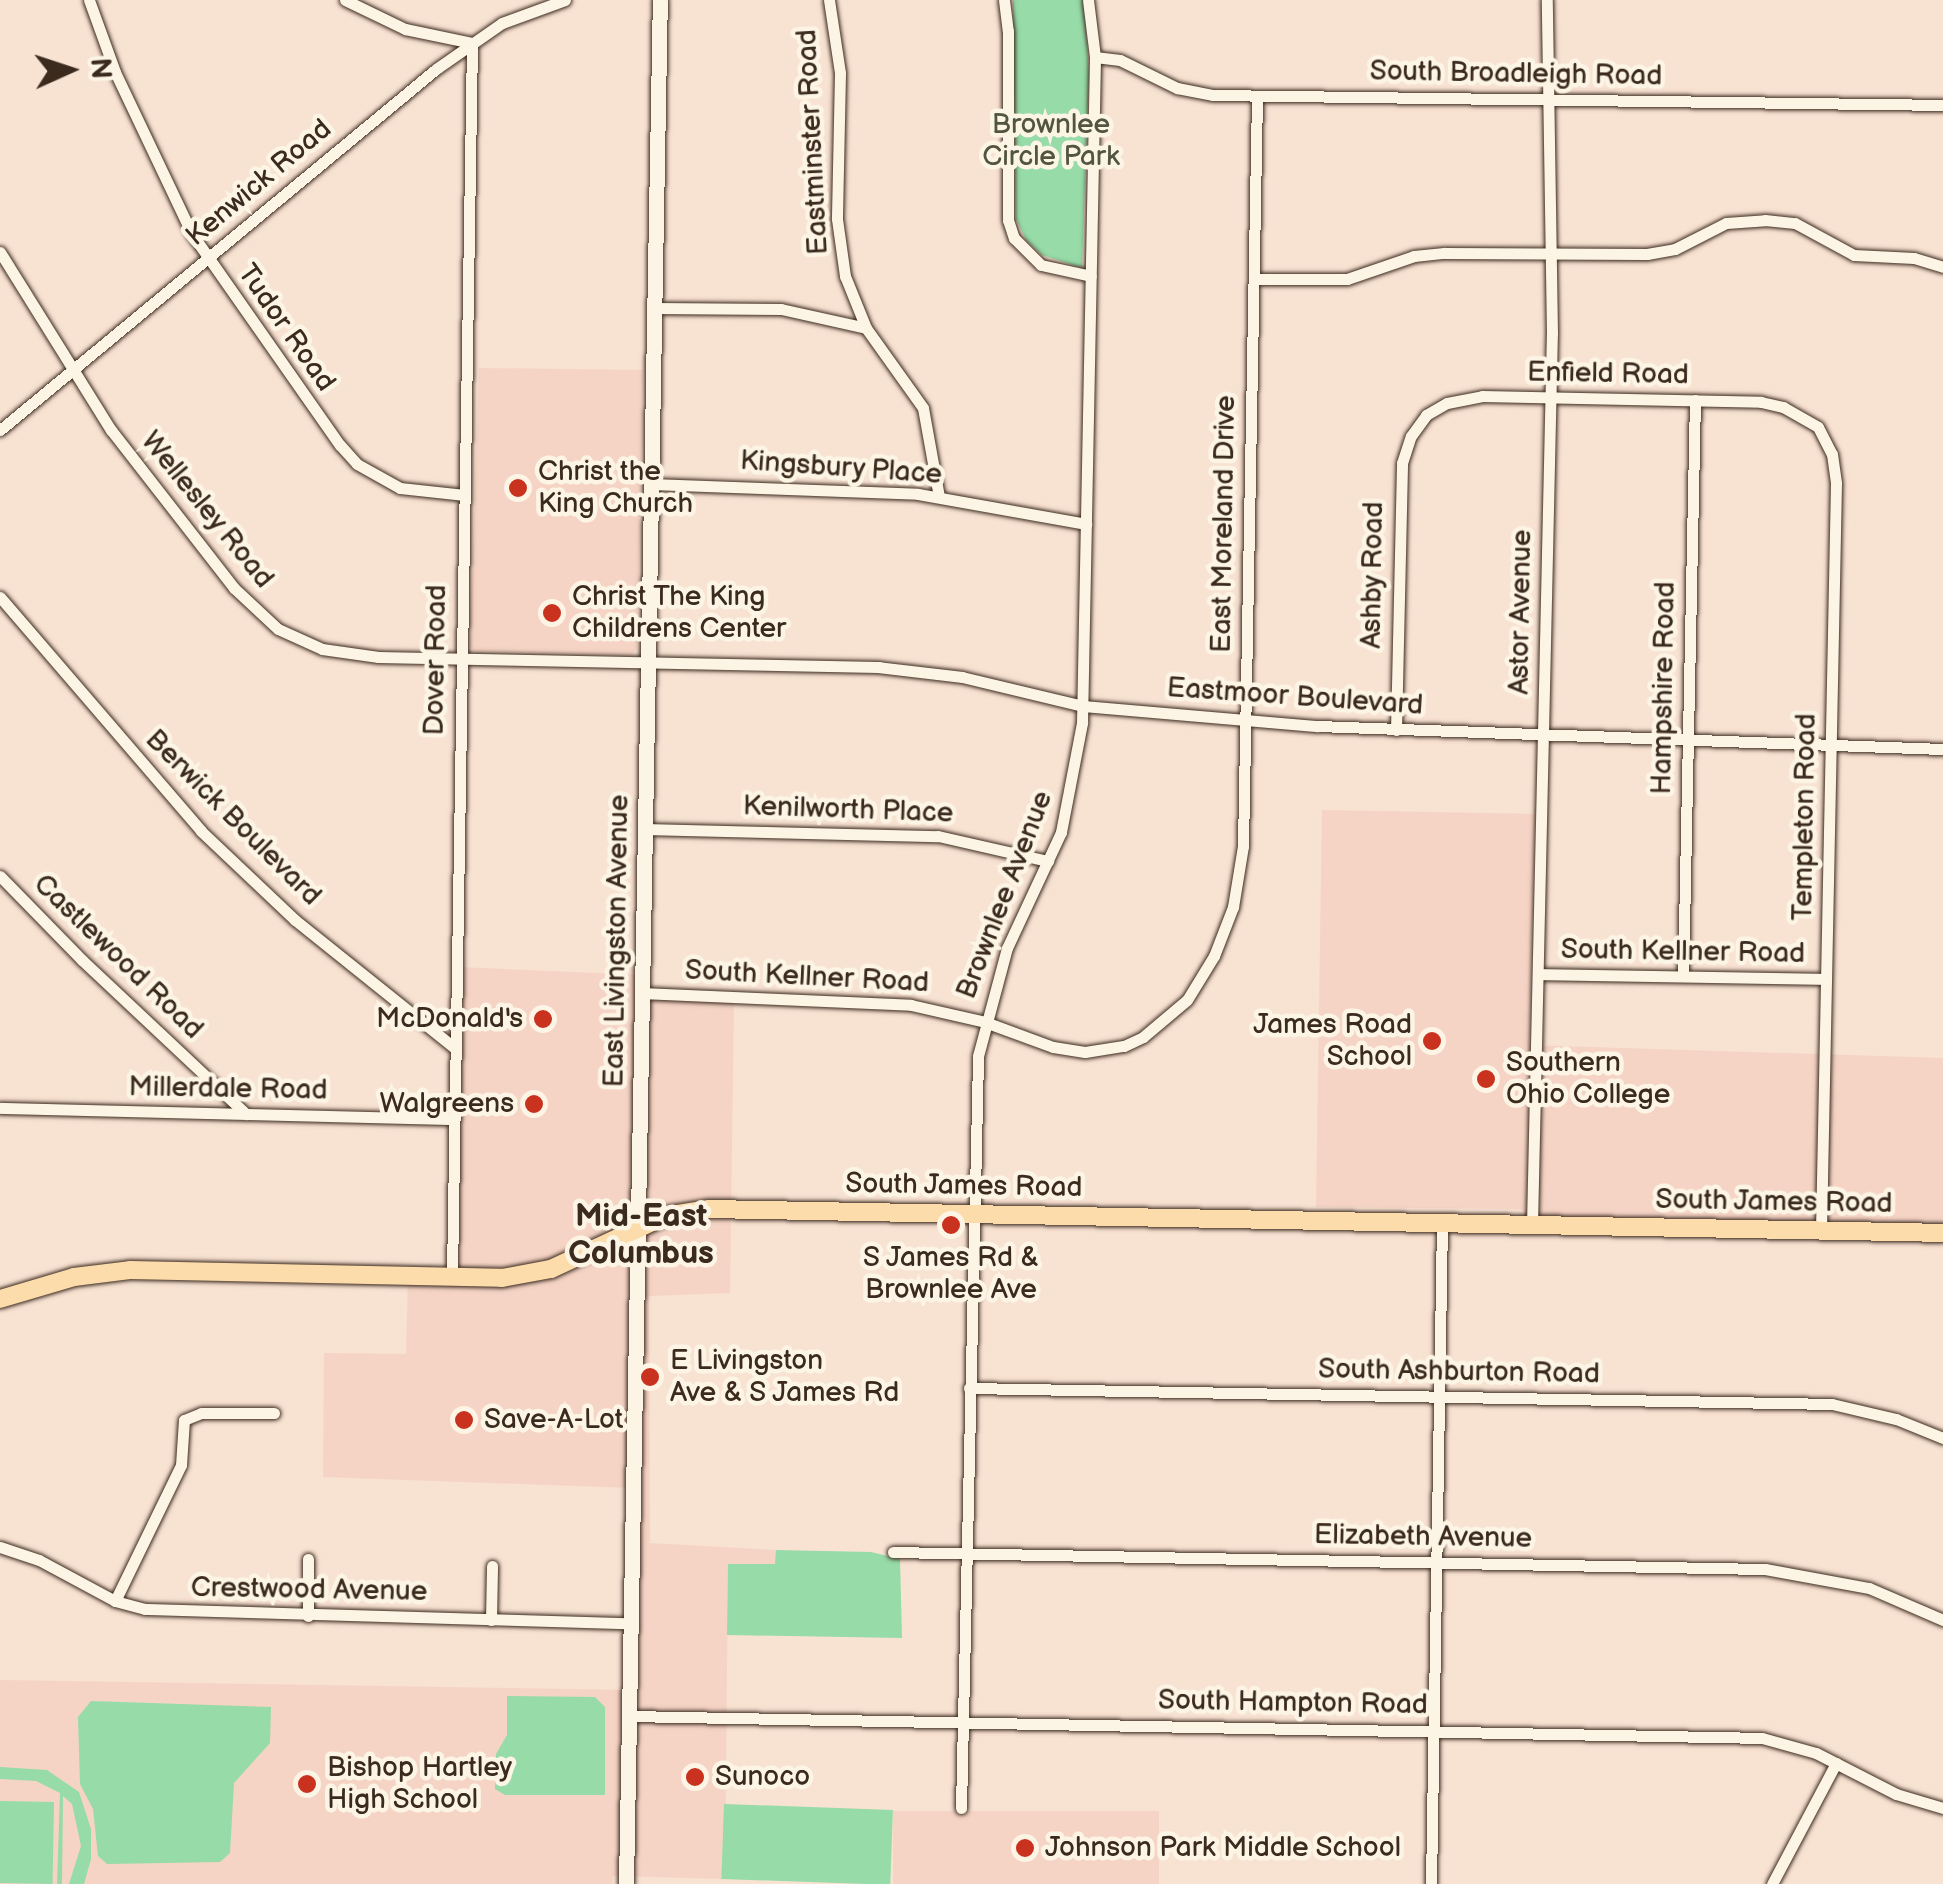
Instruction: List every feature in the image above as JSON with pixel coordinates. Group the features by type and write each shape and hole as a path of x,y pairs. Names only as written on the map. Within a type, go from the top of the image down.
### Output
{"main road":[{"name":"East Livingston Avenue","path":"626,1884 634,1232 660,0"},
{"name":"South James Road","path":"0,1299 74,1277 130,1270 502,1278 551,1269 665,1216 709,1209 1943,1234"}],"street":[{"name":"Tudor Road","path":"89,0 115,72 160,170 208,258 289,377 357,464 400,488 464,495"},
{"path":"345,0 405,29 472,43"},
{"name":"Kenwick Road","path":"0,430 472,43 519,15 566,0"},
{"name":"Eastminster Road","path":"829,0 840,73 840,248 866,328 922,408 939,497"},
{"path":"1004,0 1008,31 1008,220 1014,238 1041,265 1091,276"},
{"name":"Brownlee Avenue","path":"961,1808 971,1214 978,1056 1007,948 1048,861 1069,800 1083,706 1095,57 1088,0"},
{"name":"Astor Avenue","path":"1532,1225 1551,398 1547,0"},
{"name":"Dover Road","path":"452,1278 472,43"},
{"name":"South Broadleigh Road","path":"1095,57 1120,60 1177,88 1258,96 1943,105"},
{"name":"East Moreland Drive","path":"1187,1000 1214,956 1239,880 1258,96"},
{"path":"1254,279 1347,279 1425,254 1661,252 1726,223 1765,220 1794,223 1854,256 1914,258 1943,267"},
{"name":"Wellesley Road","path":"0,252 71,372 141,471 234,588 278,629 322,650 348,655 648,662"},
{"path":"654,308 780,309 808,312 866,328"},
{"name":"Enfield Road","path":"1418,424 1437,408 1462,398 1760,402 1803,416"},
{"name":"Hampshire Road","path":"1683,976 1695,400"},
{"name":"Templeton Road","path":"1803,416 1818,427 1829,445 1836,483 1822,1231"},
{"name":"Ashby Road","path":"1396,730 1400,477 1404,450 1418,424"},
{"name":"Kingsbury Place","path":"651,484 847,488 939,497 1086,524"},
{"name":"Berwick Boulevard","path":"0,597 201,830 295,920 455,1048"},
{"name":"Eastmoor Boulevard","path":"648,662 878,666 962,677 1083,706 1245,720 1396,730 1943,749"},
{"name":"Kenilworth Place","path":"644,828 924,835 1000,847 1048,861"},
{"name":"Castlewood Road","path":"0,876 5,891 246,1114"},
{"name":"South Kellner Road","path":"1538,974 1826,979"},
{"name":"South Kellner Road","path":"641,993 911,1005 985,1022 1053,1048 1103,1051 1143,1037 1187,1000"},
{"name":"Millerdale Road","path":"0,1108 454,1119"},
{"path":"1432,1884 1442,1223"},
{"name":"South Ashburton Road","path":"970,1388 1832,1404 1896,1419 1943,1438"},
{"path":"115,1602 181,1465 184,1420 201,1413 274,1413"},
{"name":"Crestwood Avenue","path":"0,1548 39,1560 115,1602 172,1612 630,1623"},
{"name":"Elizabeth Avenue","path":"893,1552 1796,1571 1870,1588 1943,1620"},
{"path":"308,1559 308,1616"},
{"path":"491,1620 492,1566"},
{"name":"South Hampton Road","path":"629,1716 1762,1738 1790,1744 1896,1794 1943,1808"},
{"path":"1772,1884 1836,1764"}],"shaded area":[{"path":"479,368 643,370 637,648 632,655 475,651 470,647"},
{"path":"1322,810 1535,814 1529,1045 1943,1058 1943,1232 1524,1225 1524,1210 1520,1209 1316,1207"},
{"path":"457,967 644,975 643,993 734,997 730,1293 649,1296 650,1543 776,1550 776,1564 728,1564 725,1879 613,1876 612,1884 0,1884 0,1680 629,1690 633,1488 323,1477 324,1353 406,1354 408,1277 454,1278"},
{"name":"Johnson Park Middle School","path":"893,1811 1159,1811 1159,1884 893,1884"}],"green space":[{"name":"Brownlee Circle Park","path":"1013,0 1084,0 1089,75 1082,268 1042,255 1026,240 1016,219"},
{"path":"776,1550 871,1552 900,1559 902,1638 727,1635 728,1564 775,1564"},
{"path":"507,1696 595,1697 605,1707 605,1795 505,1795 495,1789 496,1754 507,1735"},
{"path":"91,1701 271,1707 270,1743 234,1783 230,1853 220,1862 107,1864 98,1856 93,1809 80,1784 78,1717"},
{"path":"0,1767 47,1770 79,1792 91,1829 91,1859 84,1884 69,1884 81,1846 72,1804 63,1796 62,1884 57,1884 60,1793 36,1781 0,1779"},
{"path":"0,1801 54,1802 53,1884 0,1883"},
{"path":"724,1804 893,1810 890,1884 721,1879"}],"place":[{"name":"Christ the King Church","path":"518,488"},
{"name":"Christ The King Childrens Center","path":"552,613"},
{"name":"McDonald's","path":"543,1019"},
{"name":"James Road School","path":"1432,1041"},
{"name":"Southern Ohio College","path":"1486,1079"},
{"name":"Walgreens","path":"534,1104"},
{"name":"S James Rd & Brownlee Ave","path":"951,1225"},
{"name":"E Livingston Ave & S James Rd","path":"650,1377"},
{"name":"Save-A-Lot","path":"464,1420"},
{"name":"Sunoco","path":"695,1777"},
{"name":"Bishop Hartley High School","path":"307,1784"},
{"name":"Johnson Park Middle School","path":"1025,1848"}],"district":[{"name":"Mid-East Columbus","path":"641,1236"}]}
